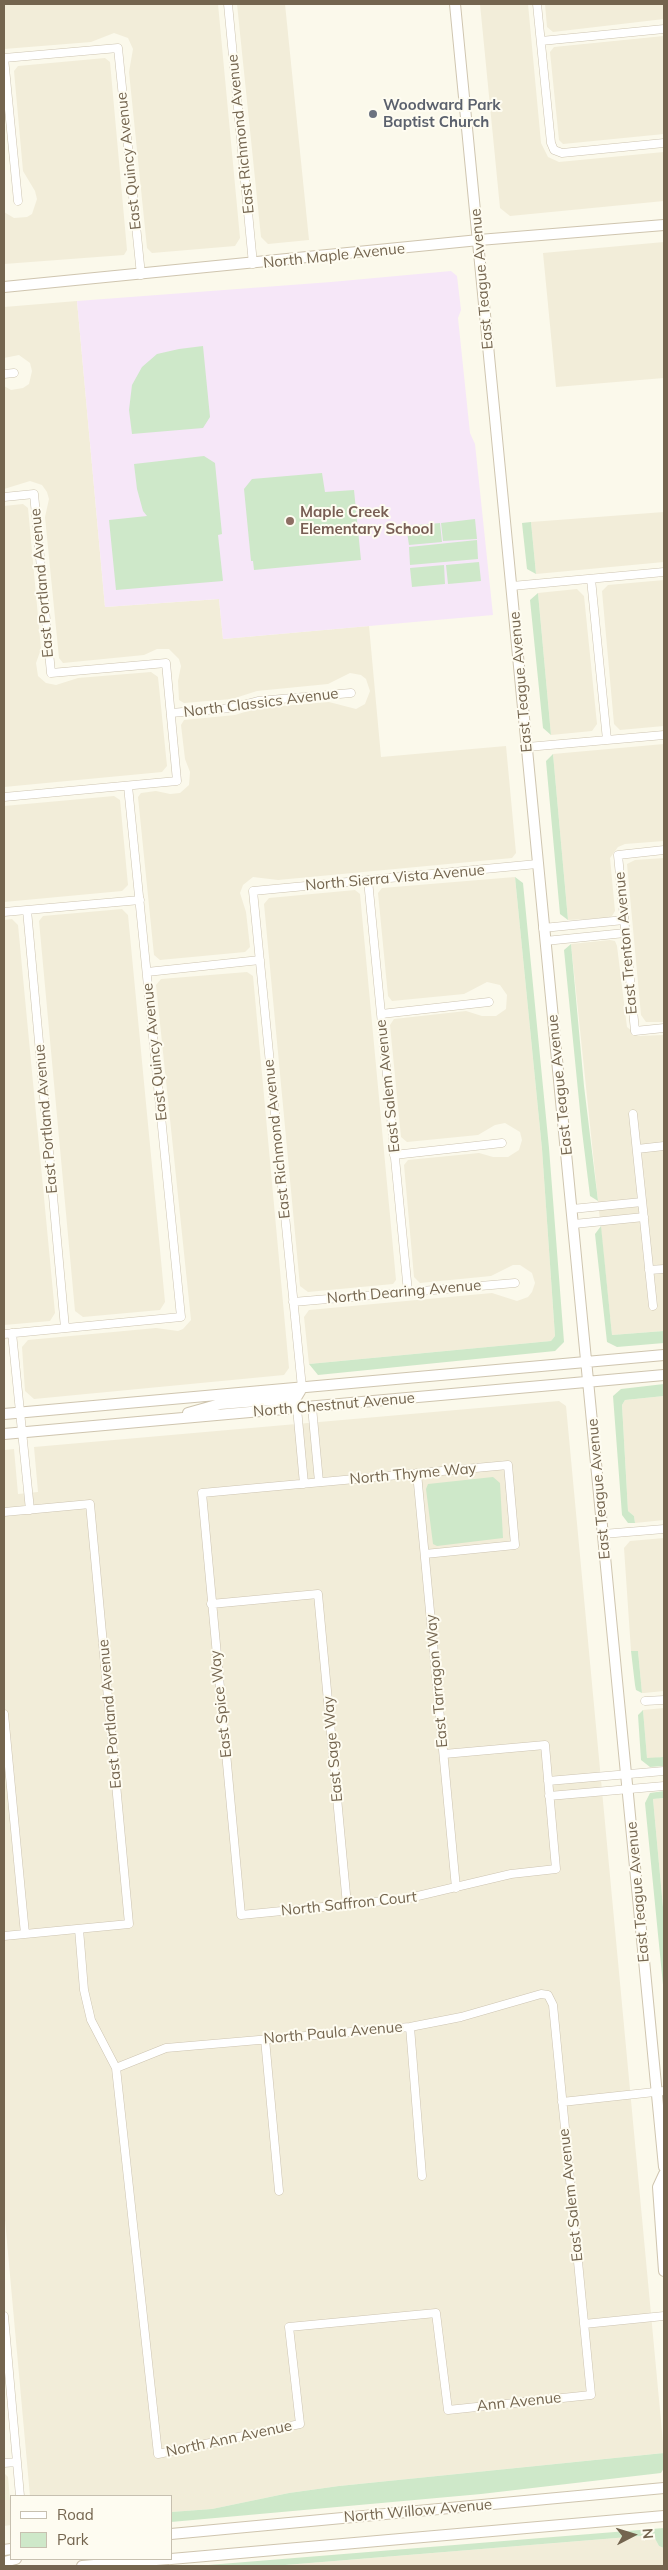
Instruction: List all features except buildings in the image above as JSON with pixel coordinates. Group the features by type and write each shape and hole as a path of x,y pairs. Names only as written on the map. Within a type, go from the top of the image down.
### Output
{"street":[{"name":"East Richmond Avenue","path":"228,4 254,264"},
{"name":"East Teague Avenue","path":"455,4 626,1774 661,2092 664,2167"},
{"path":"537,4 551,142 554,150 562,153 664,143"},
{"path":"541,42 664,29"},
{"name":"East Quincy Avenue","path":"4,58 118,48 141,275"},
{"path":"4,58 18,201"},
{"name":"North Maple Avenue","path":"4,287 254,264 479,240 664,225"},
{"path":"4,374 14,373"},
{"name":"East Portland Avenue","path":"4,497 34,494 51,673 166,663 171,713"},
{"path":"512,586 664,572"},
{"path":"591,579 607,740"},
{"name":"North Classics Avenue","path":"171,713 230,708 258,700 351,693"},
{"path":"4,797 178,781 171,713"},
{"path":"526,747 664,735"},
{"name":"East Quincy Avenue","path":"65,1328 180,1317 128,786"},
{"name":"East Trenton Avenue","path":"664,850 618,855 634,1031 664,1028"},
{"name":"North Sierra Vista Avenue","path":"253,891 537,864"},
{"name":"East Salem Avenue","path":"368,880 408,1292"},
{"name":"East Richmond Avenue","path":"253,891 302,1388"},
{"path":"4,912 140,900"},
{"name":"East Portland Avenue","path":"27,910 65,1328"},
{"path":"544,928 624,920"},
{"path":"545,941 625,933"},
{"path":"147,972 260,960"},
{"path":"381,1014 489,1002"},
{"path":"633,1114 653,1306"},
{"path":"394,1155 502,1143"},
{"path":"637,1149 664,1146"},
{"path":"572,1209 642,1202"},
{"path":"614,1205 616,1220"},
{"path":"574,1224 644,1217"},
{"path":"649,1270 664,1269"},
{"name":"North Dearing Avenue","path":"293,1302 515,1283"},
{"path":"4,1334 65,1328"},
{"path":"4,1512 30,1510 12,1333"},
{"name":"North Chestnut Avenue","path":"4,1414 664,1355"},
{"name":"North Chestnut Avenue","path":"4,1434 664,1375"},
{"path":"160,1421 220,1404 296,1398 302,1388"},
{"path":"312,1407 319,1482"},
{"path":"296,1408 304,1484"},
{"path":"300,1440 315,1438"},
{"name":"North Thyme Way","path":"202,1494 508,1465 515,1545 425,1554"},
{"name":"East Tarragon Way","path":"417,1473 456,1888"},
{"name":"East Spice Way","path":"202,1494 241,1915"},
{"name":"East Portland Avenue","path":"30,1510 90,1504 129,1924 80,1929"},
{"path":"603,1534 664,1529"},
{"name":"East Sage Way","path":"211,1604 318,1594 347,1905"},
{"path":"645,1701 664,1700"},
{"path":"4,1714 25,1934"},
{"path":"444,1754 545,1745 549,1796 664,1786"},
{"path":"548,1780 664,1771"},
{"path":"588,1777 590,1792"},
{"name":"North Saffron Court","path":"241,1915 405,1899 511,1874 556,1869 549,1796"},
{"path":"4,1936 80,1929 84,1990 91,2020 116,2068"},
{"name":"North Paula Avenue","path":"116,2068 166,2048 410,2027 461,2017 541,1994 548,1995"},
{"name":"East Salem Avenue","path":"548,1995 553,2005 591,2395"},
{"path":"410,2027 422,2176"},
{"path":"265,2039 278,2191"},
{"name":"North Ann Avenue","path":"116,2068 158,2454 300,2424"},
{"path":"562,2102 661,2092"},
{"path":"664,2174 658,2187 664,2271"},
{"name":"Ann Avenue","path":"300,2424 289,2327 436,2313 448,2410 591,2395"},
{"path":"4,2316 20,2495"},
{"path":"584,2324 664,2316"},
{"path":"4,2463 17,2462"},
{"name":"North Willow Avenue","path":"172,2534 664,2488"},
{"name":"North Willow Avenue","path":"172,2559 664,2516"},
{"name":"North Willow Avenue","path":"82,2566 157,2560"}],"shaded area":[{"path":"4,4 218,4 240,238 235,246 152,253 147,248 129,72 133,49 128,38 114,33 91,42 4,49"},
{"path":"237,4 285,4 309,240 268,244 261,237"},
{"path":"480,4 528,4 541,143 548,157 559,162 664,152 664,201 510,216 500,208"},
{"path":"545,4 664,4 664,19 553,32 547,27"},
{"path":"664,36 664,134 563,144 559,140 550,52 554,47"},
{"path":"105,58 110,62 127,250 124,255 4,264 4,212 14,218 27,217 32,214 37,199 35,191 23,171 14,71 18,66"},
{"path":"664,242 664,378 556,387 543,253"},
{"name":"Maple Creek Elementary School","path":"451,271 457,276 461,310 458,318 470,433 475,444 493,615 223,639 219,599 105,607 77,301"},
{"path":"77,301 105,607 219,599 223,639 369,626 381,757 506,746 516,853 512,858 278,880 253,877 243,885 240,893 246,912 250,947 245,952 160,960 154,955 138,797 141,793 156,791 170,794 180,793 189,785 190,772 185,759 181,725 184,720 235,715 258,708 329,702 356,709 365,704 370,691 366,679 361,675 350,673 328,684 257,691 232,699 184,703 179,700 178,681 181,666 179,659 169,649 157,649 144,655 63,663 59,658 45,517 49,499 47,492 42,485 30,481 4,489 4,386 11,390 23,388 29,384 32,371 30,363 19,355 4,358 4,307"},
{"path":"23,504 28,508 41,649 36,663 38,676 46,683 56,685 78,678 151,672 158,677 167,766 162,772 4,787 4,506"},
{"path":"664,512 664,562 536,574 531,522"},
{"path":"664,580 664,726 620,730 614,724 602,591 608,585"},
{"path":"577,589 584,596 597,724 592,731 551,735 538,593"},
{"path":"664,744 664,841 625,844 618,847 610,858 615,911 612,916 608,918 568,920 553,754"},
{"path":"114,796 120,800 128,885 122,891 4,902 4,806"},
{"path":"664,858 664,1022 646,1022 641,1015 627,864 635,860"},
{"path":"515,877 542,1149 555,1336 551,1341 309,1364 304,1317 309,1310 492,1293 517,1301 528,1297 532,1292 535,1283 532,1273 520,1265 513,1265 491,1276 420,1283 414,1277 404,1165 408,1160 479,1153 493,1157 508,1157 519,1150 522,1140 520,1132 505,1123 495,1125 478,1135 407,1142 401,1137 390,1025 394,1019 466,1011 482,1016 496,1016 506,1009 507,995 500,985 487,982 464,994 392,1001 388,996 378,893 382,888"},
{"path":"355,890 360,894 396,1280 393,1284 308,1292 300,1286 264,904 269,898"},
{"path":"122,909 128,915 165,1302 160,1310 83,1317 75,1311 39,921 43,916"},
{"path":"12,919 18,925 55,1313 50,1321 4,1325 4,920"},
{"path":"615,941 617,946 627,1027 638,1036 664,1035 664,1331 612,1335 571,944"},
{"path":"247,972 253,976 289,1368 284,1375 34,1399 25,1391 22,1347 28,1340 156,1328 178,1331 183,1329 191,1320 156,985 161,979"},
{"path":"664,1396 664,1520 635,1523 634,1516 628,1511 622,1405 625,1400"},
{"path":"559,1401 566,1406 664,2453 339,2486 289,2493 212,2509 172,2512 172,2495 30,2495 4,2209 4,1450 14,1449 18,1494 38,1492 34,1447"},
{"path":"664,1538 664,1691 642,1693 638,1651 631,1651 624,1548 630,1541"},
{"path":"664,1708 664,1757 647,1759 643,1710"},
{"path":"664,1798 664,1918 653,1799"},
{"path":"4,2473 8,2477 10,2525 4,2526"},
{"path":"653,2535 659,2546 664,2548 664,2566 273,2566"}],"green space":[{"path":"203,346 210,417 203,428 132,434 129,410 132,385 142,367 157,354"},
{"path":"204,456 215,463 222,534 218,535 223,581 116,590 109,520 147,516 143,511 137,489 134,464"},
{"path":"322,473 325,492 354,490 361,560 254,570 253,561 251,561 244,489 252,479"},
{"path":"475,519 477,539 443,541 441,523"},
{"path":"531,522 536,574 527,569 522,523"},
{"path":"440,523 442,542 409,545 406,526"},
{"path":"477,540 478,559 410,565 409,547"},
{"path":"479,562 481,581 448,584 446,565"},
{"path":"444,565 445,584 412,587 410,568"},
{"path":"538,593 551,735 543,728 530,600"},
{"path":"553,754 568,920 560,914 546,761"},
{"path":"515,877 523,883 549,1148 564,1342 555,1351 318,1375 309,1364 551,1341 555,1336 542,1149"},
{"path":"571,944 584,1086 598,1201 590,1196 582,1131 564,950"},
{"path":"601,1226 612,1335 664,1331 664,1343 617,1347 607,1342 595,1234"},
{"path":"664,1384 664,1396 625,1400 622,1405 628,1511 634,1516 635,1523 628,1523 622,1515 613,1396 621,1389"},
{"path":"493,1477 500,1483 503,1538 437,1546 433,1544 426,1489 428,1484"},
{"path":"631,1651 638,1651 642,1693 636,1690"},
{"path":"643,1710 647,1758 664,1757 664,1766 650,1767 641,1760 638,1715"},
{"path":"664,1791 664,1798 653,1799 664,1918 664,1995 645,1803 650,1793"},
{"path":"664,2453 664,2468 661,2473 481,2494 172,2522 172,2512 212,2509 289,2493 339,2486"},
{"path":"664,2528 664,2548 659,2546 653,2535 273,2566 196,2566"}],"place":[{"name":"Woodward Park Baptist Church","path":"373,114"},
{"name":"Maple Creek Elementary School","path":"290,521"}]}
